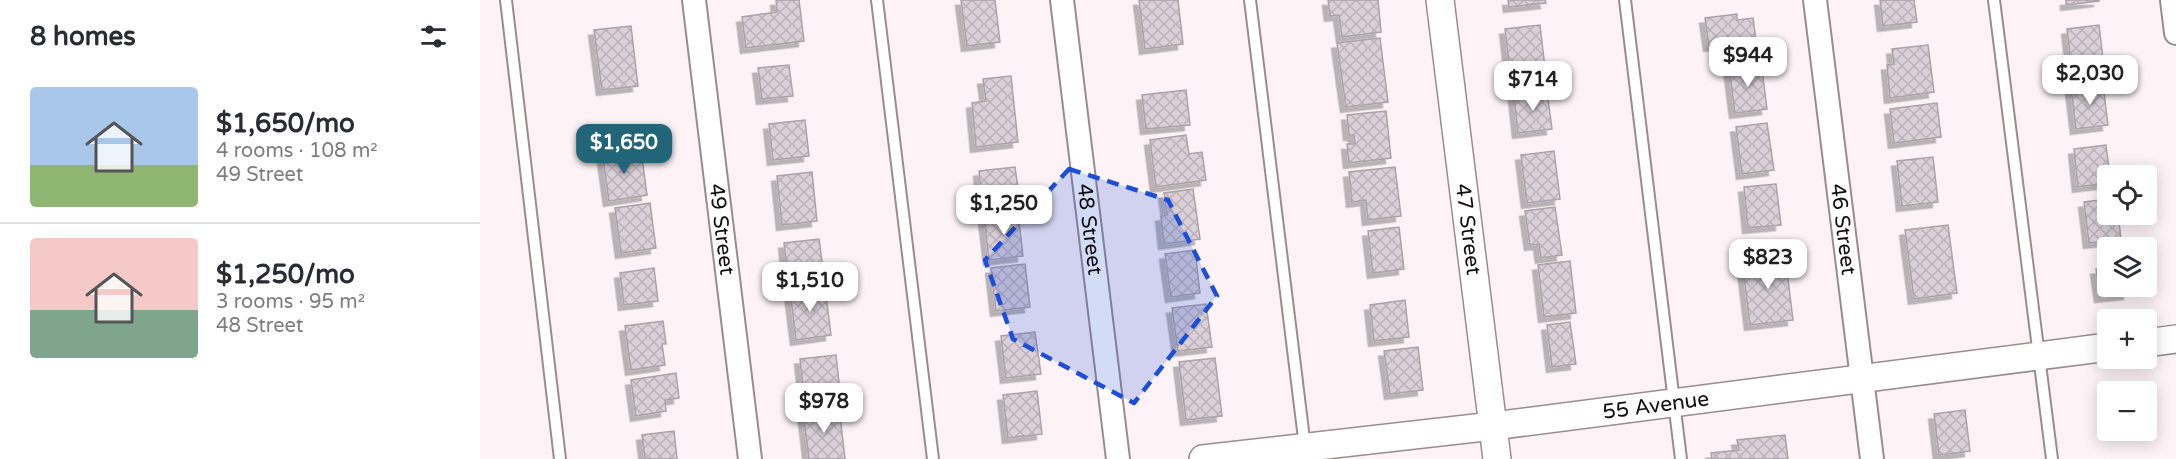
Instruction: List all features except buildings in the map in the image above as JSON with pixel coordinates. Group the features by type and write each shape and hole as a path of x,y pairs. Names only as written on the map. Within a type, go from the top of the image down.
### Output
{"street":[{"name":"49 Street","path":"694,0 750,459"},
{"name":"48 Street","path":"1062,0 1118,459"},
{"name":"47 Street","path":"1440,0 1497,459"},
{"name":"46 Street","path":"1815,0 1872,459"},
{"path":"2172,0 2176,33"},
{"path":"2157,341 2176,339"},
{"name":"55 Avenue","path":"1203,459 1306,453 1862,377 2097,348"}],"lane":[{"path":"506,0 560,459"},
{"path":"877,0 933,459"},
{"path":"1250,0 1306,453"},
{"path":"1625,0 1681,459"},
{"path":"1994,0 2052,459"}],"highlighted area":[{"path":"1069,169 1168,200 1217,296 1134,403 1013,339 985,260"}]}
